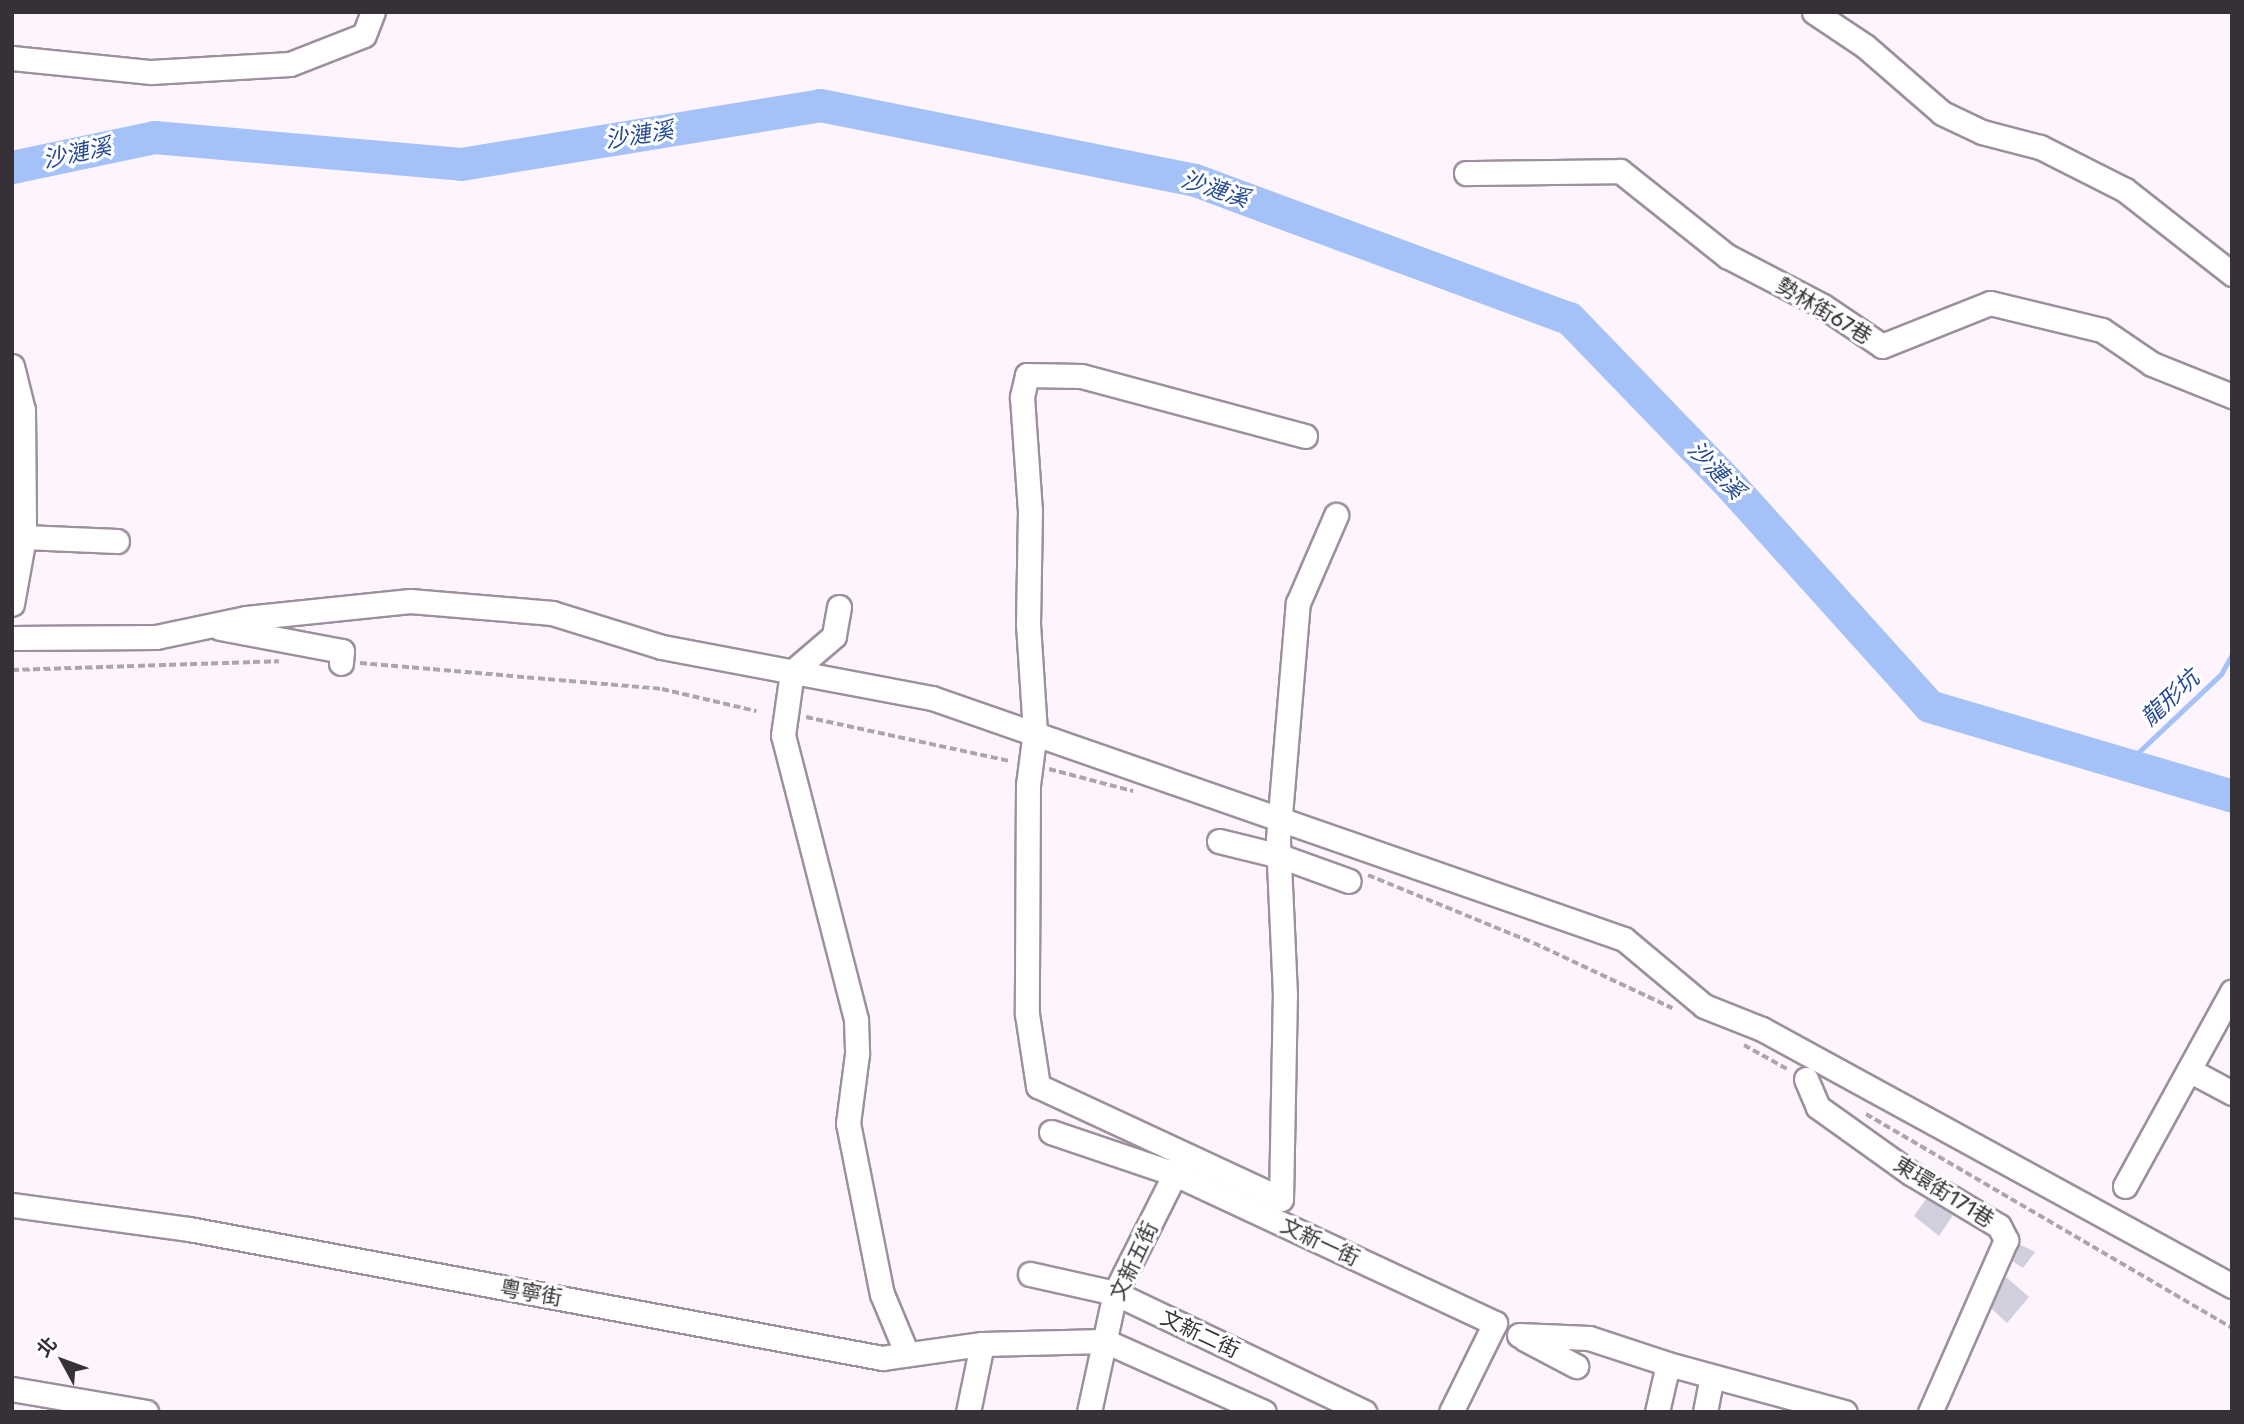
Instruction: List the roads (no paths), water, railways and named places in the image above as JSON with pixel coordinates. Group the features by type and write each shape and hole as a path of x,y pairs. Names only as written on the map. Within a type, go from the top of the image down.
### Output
{"street":[{"path":"12,58 151,72 290,64 364,35 373,12"},
{"path":"1814,12 1865,46 1942,113 1982,132 2040,147 2125,190 2232,274"},
{"name":"勢林街67巷","path":"1466,173 1620,171 1727,256 1823,306 1881,346 1990,303 2102,330 2152,364 2232,396"},
{"path":"12,366 23,410 24,537 12,604"},
{"path":"1305,436 1081,376 1027,375 1022,397 1030,510 1028,624 1035,731 1028,785 1027,1014 1038,1086 1180,1165 1281,1199 1285,995 1280,817 1298,603 1336,515"},
{"path":"24,537 117,541"},
{"path":"12,638 156,637 246,618 410,601 552,613 662,647 932,698 1035,731 1624,939 1704,1006 1762,1028 2232,1286"},
{"path":"839,607 834,636 792,672 783,735 856,1020 857,1054 848,1123 882,1294 907,1354"},
{"path":"217,626 342,651 341,663"},
{"path":"1219,841 1357,877"},
{"path":"2125,1186 2232,991"},
{"path":"2189,1070 2232,1093"},
{"name":"東環街171巷","path":"1805,1079 1818,1107 1912,1174 1999,1226 2006,1240 1930,1412"},
{"name":"文新一街","path":"1051,1132 1180,1165 1576,1366"},
{"name":"文新五街","path":"1089,1412 1115,1293 1180,1165"},
{"name":"粵寧街","path":"12,1205 188,1229 882,1358 982,1344"},
{"name":"文新二街","path":"1030,1274 1115,1293 1364,1412"},
{"path":"1451,1412 1495,1323"},
{"path":"1519,1335 1589,1338 1712,1377 1845,1412"},
{"path":"968,1412 982,1344 1105,1341 1264,1412"},
{"path":"1657,1412 1668,1364"},
{"path":"1705,1412 1712,1377"},
{"path":"12,1389 64,1405 146,1412"}],"waterway":[{"name":"沙漣溪","path":"12,167 154,137 461,164 820,105 1195,180 1569,318 1733,488 1929,706 2232,796"},
{"name":"龍形坑","path":"2127,763 2221,674 2232,654"}]}
